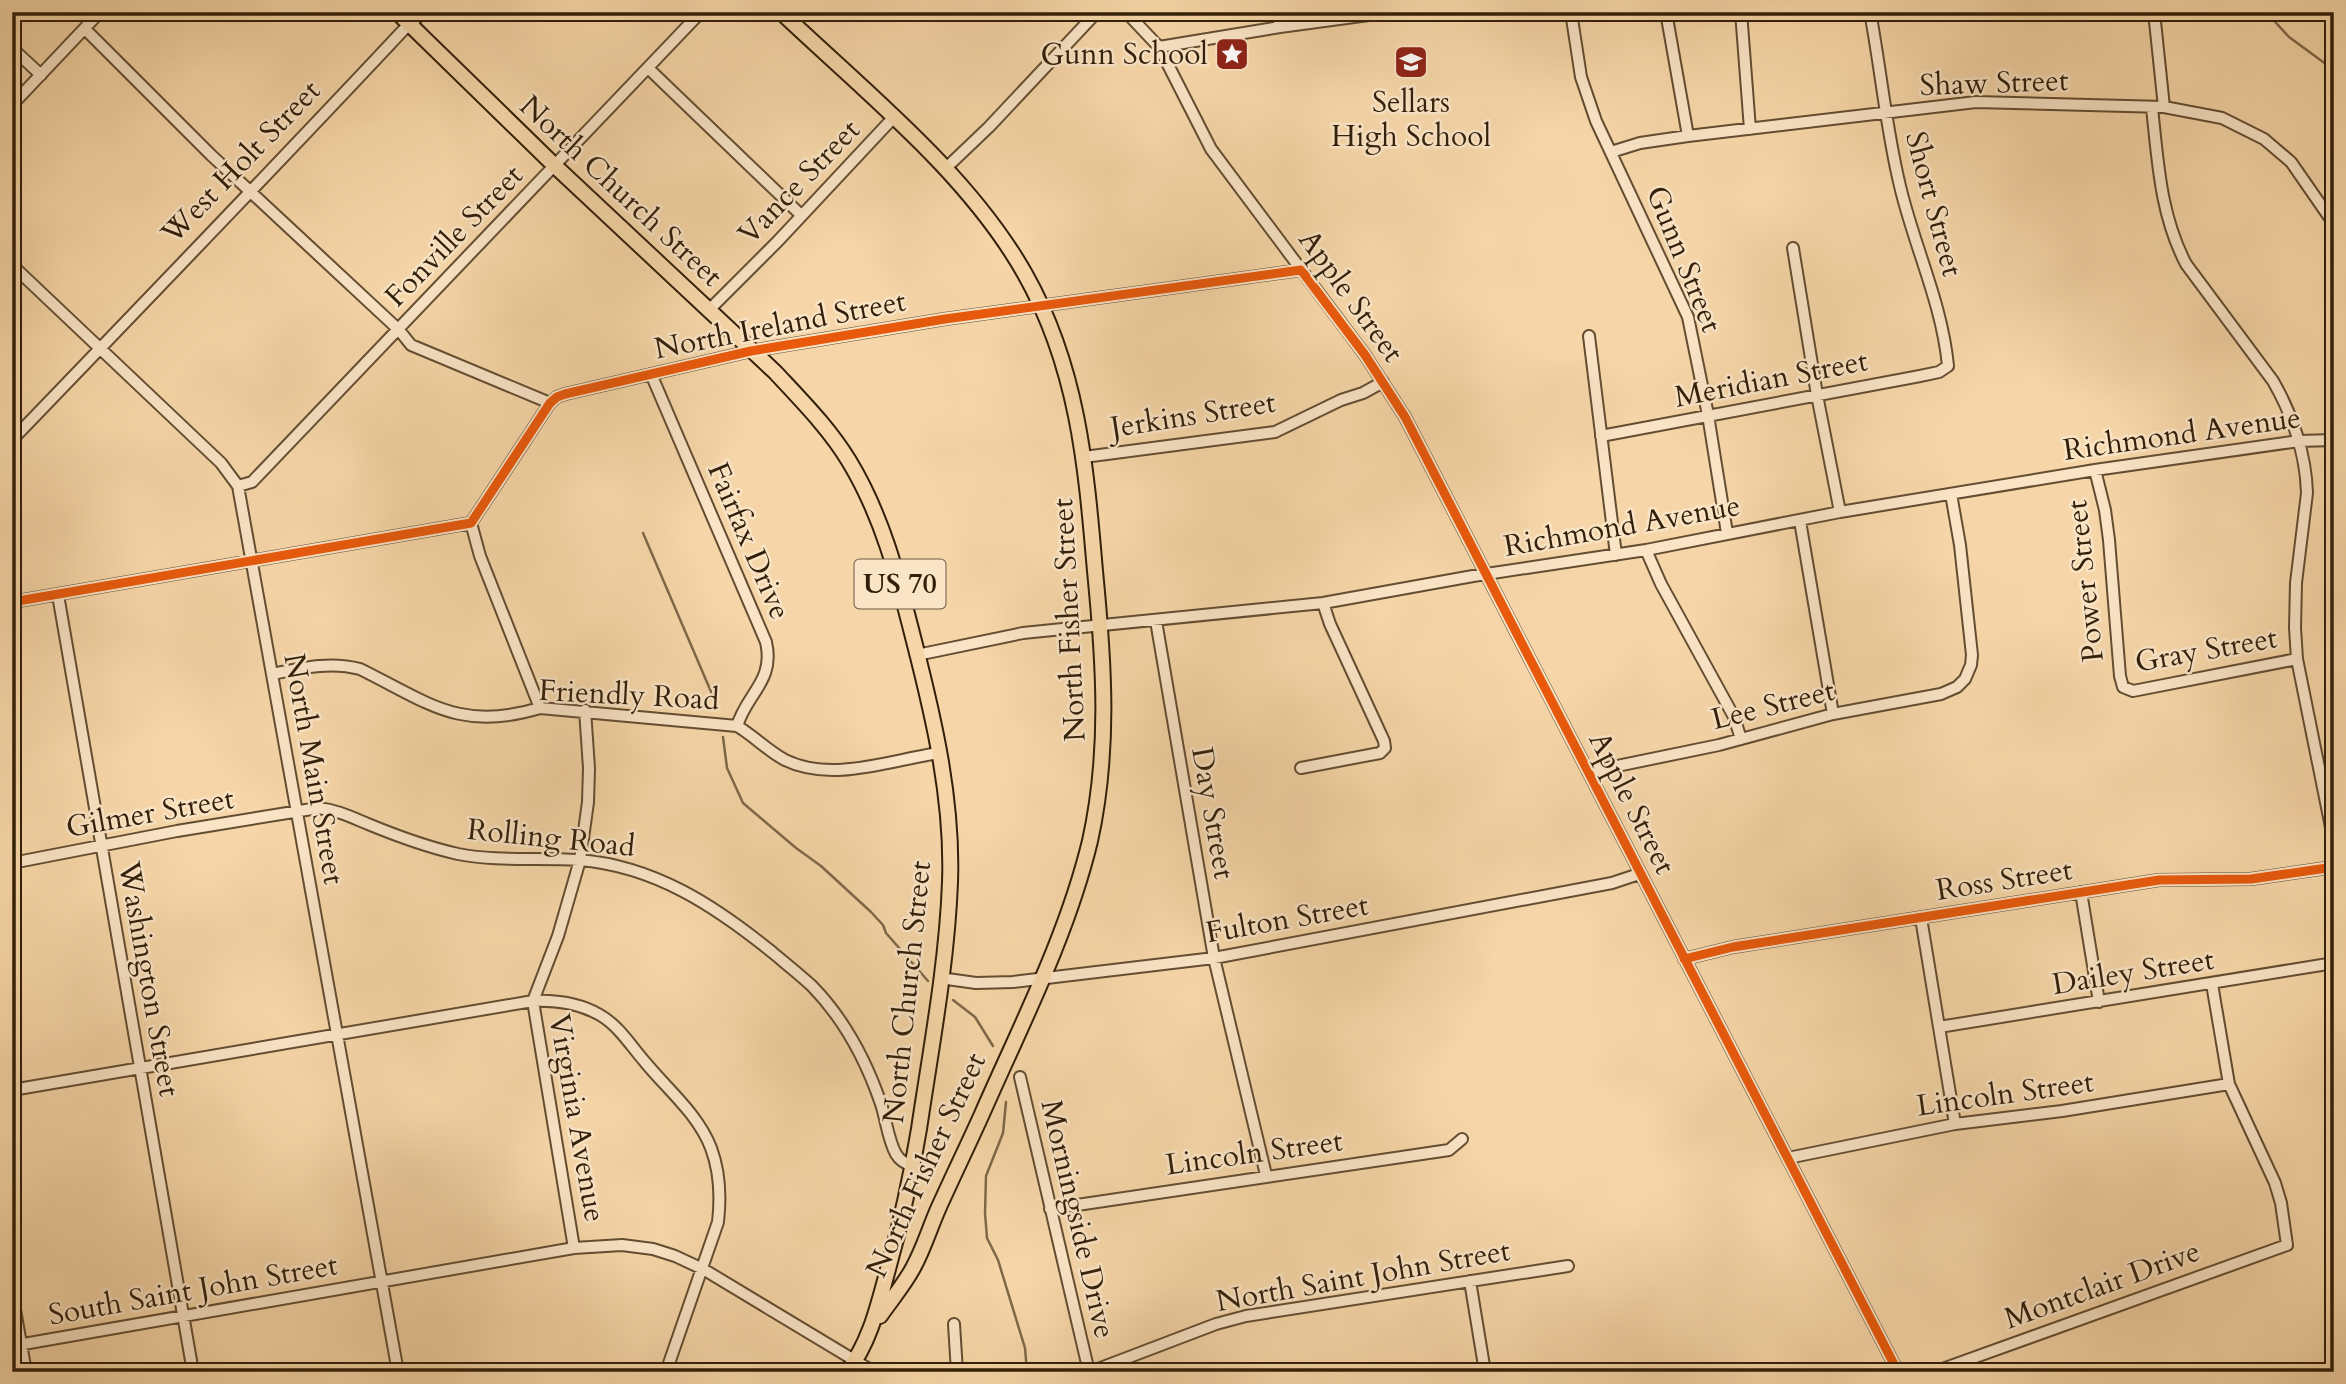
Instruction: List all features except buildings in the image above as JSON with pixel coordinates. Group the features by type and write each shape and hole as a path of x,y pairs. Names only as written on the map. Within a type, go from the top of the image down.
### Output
{"main road":[{"name":"North Church Street","path":"397,12 555,166 710,309 805,404 848,460 886,540 918,655 939,753 950,850 948,909 913,1166 899,1233 873,1326 851,1366"},
{"name":"West Holt Street","path":"408,24 419,12"},
{"name":"North Fisher Street","path":"785,16 946,168 996,228 1041,305 1069,381 1084,457 1100,627 1105,717 1097,803 1074,896 1042,978 913,1269 873,1326"}],"street":[{"path":"12,104 100,12"},
{"name":"Fonville Street","path":"238,486 252,482 701,12"},
{"path":"785,16 804,12"},
{"path":"946,168 989,127 1097,12"},
{"name":"Apple Street","path":"1126,12 1159,47 1211,149 1384,382 1405,417 1898,1372"},
{"path":"1277,12 1280,27"},
{"path":"1159,47 1391,12"},
{"name":"Gunn Street","path":"1571,12 1585,90 1596,121 1688,317 1708,415 1727,533"},
{"path":"1666,12 1688,136"},
{"path":"1741,12 1750,129"},
{"name":"Short Street","path":"1870,12 1900,188 1932,288 1948,366"},
{"path":"2154,12 2164,206 2176,246 2186,264 2273,381 2282,396 2299,441 2307,479 2307,493 2296,583 2297,659 2334,842"},
{"name":"West Holt Street","path":"12,440 252,191 408,24"},
{"path":"12,602 471,523 550,403 413,347 399,330 211,155 85,29"},
{"path":"12,48 41,75"},
{"path":"649,69 800,215"},
{"name":"Shaw Street","path":"1611,152 1640,143 1688,136 1976,102 2158,108 2222,118 2264,139 2291,162 2334,224"},
{"name":"Vance Street","path":"710,309 893,118"},
{"path":"1793,248 1817,395 1840,512"},
{"name":"North Main Street","path":"12,265 221,463 238,486 398,1372"},
{"name":"North Ireland Street","path":"550,403 565,394 751,351 1041,305 1301,270"},
{"path":"1589,336 1616,555"},
{"name":"Meridian Street","path":"1601,436 1929,374 1948,366"},
{"name":"Fairfax Drive","path":"652,374 766,642 769,659 767,672 760,687 744,708 737,726"},
{"name":"Jerkins Street","path":"1084,457 1275,432 1384,382"},
{"name":"Richmond Avenue","path":"918,655 1023,633 1323,603 1646,550 1840,512 2095,470 2299,441 2334,440"},
{"name":"Power Street","path":"2095,470 2105,510 2123,687"},
{"name":"Lee Street","path":"1588,772 1741,739 1833,713 1941,694 1957,687 1965,679 1971,665 1972,648 1960,544 1951,494"},
{"path":"1800,521 1833,713"},
{"path":"471,523 480,556 540,708"},
{"path":"1646,550 1661,584 1734,717 1741,739"},
{"name":"Washington Street","path":"58,595 193,1372"},
{"path":"1301,768 1380,753 1385,744 1323,603"},
{"name":"Day Street","path":"1156,621 1214,958 1266,1175"},
{"name":"Gray Street","path":"2123,687 2133,691 2297,659"},
{"name":"Friendly Road","path":"272,674 317,665 360,669 441,710 459,715 509,716 540,708 585,710 737,726 768,750 789,761 824,770 855,768 939,753"},
{"name":"Virginia Avenue","path":"574,1248 533,1001 558,936 580,860 589,791 585,710"},
{"name":"Rolling Road","path":"297,811 308,808 333,809 417,843 461,854 520,860 580,860 635,870 678,887 743,929 811,986 837,1016 870,1074 894,1151 903,1162 913,1166"},
{"name":"Gilmer Street","path":"12,863 297,811"},
{"name":"Ross Street","path":"1684,959 1733,947 2159,880 2251,878 2334,867"},
{"name":"Fulton Street","path":"940,978 995,983 1214,958 1612,883 1639,874"},
{"path":"2081,892 2099,1002"},
{"path":"1921,918 1955,1124"},
{"name":"Dailey Street","path":"1939,1027 2334,963"},
{"path":"2211,984 2229,1084"},
{"path":"12,1090 533,1001 550,1000 573,1004 608,1020 699,1124 717,1168 720,1202 718,1222 666,1372"},
{"name":"Morningside Drive","path":"1020,1077 1090,1372"},
{"name":"Lincoln Street","path":"1788,1158 1955,1124 2050,1113 2229,1084"},
{"name":"Montclair Drive","path":"1934,1372 2287,1245 2275,1183 2229,1084"},
{"name":"Lincoln Street","path":"1050,1209 1449,1150 1462,1139"},
{"path":"382,1283 574,1248 638,1247 675,1256 703,1269 851,1366 874,1372"},
{"name":"North Saint John Street","path":"1090,1372 1216,1324 1276,1309 1568,1265"},
{"path":"1470,1281 1485,1372"},
{"name":"South Saint John Street","path":"17,1345 382,1283"},
{"path":"12,1293 17,1345 26,1372"},
{"path":"954,1324 957,1372"}],"waterway":[{"path":"2266,12 2289,37 2334,70"},
{"path":"643,533 718,708"},
{"path":"723,737 727,768 743,803 821,866 871,912 928,981"},
{"path":"953,1000 975,1017 993,1046"},
{"path":"1006,1102 1003,1133 986,1176 985,1213 987,1238 998,1260 1025,1348 1027,1372"}],"cycle path":[{"path":"12,602 471,523 550,403 565,394 751,351 945,319 1301,270 1365,355 1405,417 1898,1372"},
{"path":"1684,959 1733,947 2159,880 2251,879 2334,867"}],"place":[{"name":"Gunn School","path":"1232,54"},
{"name":"Sellars High School","path":"1411,62"}]}
